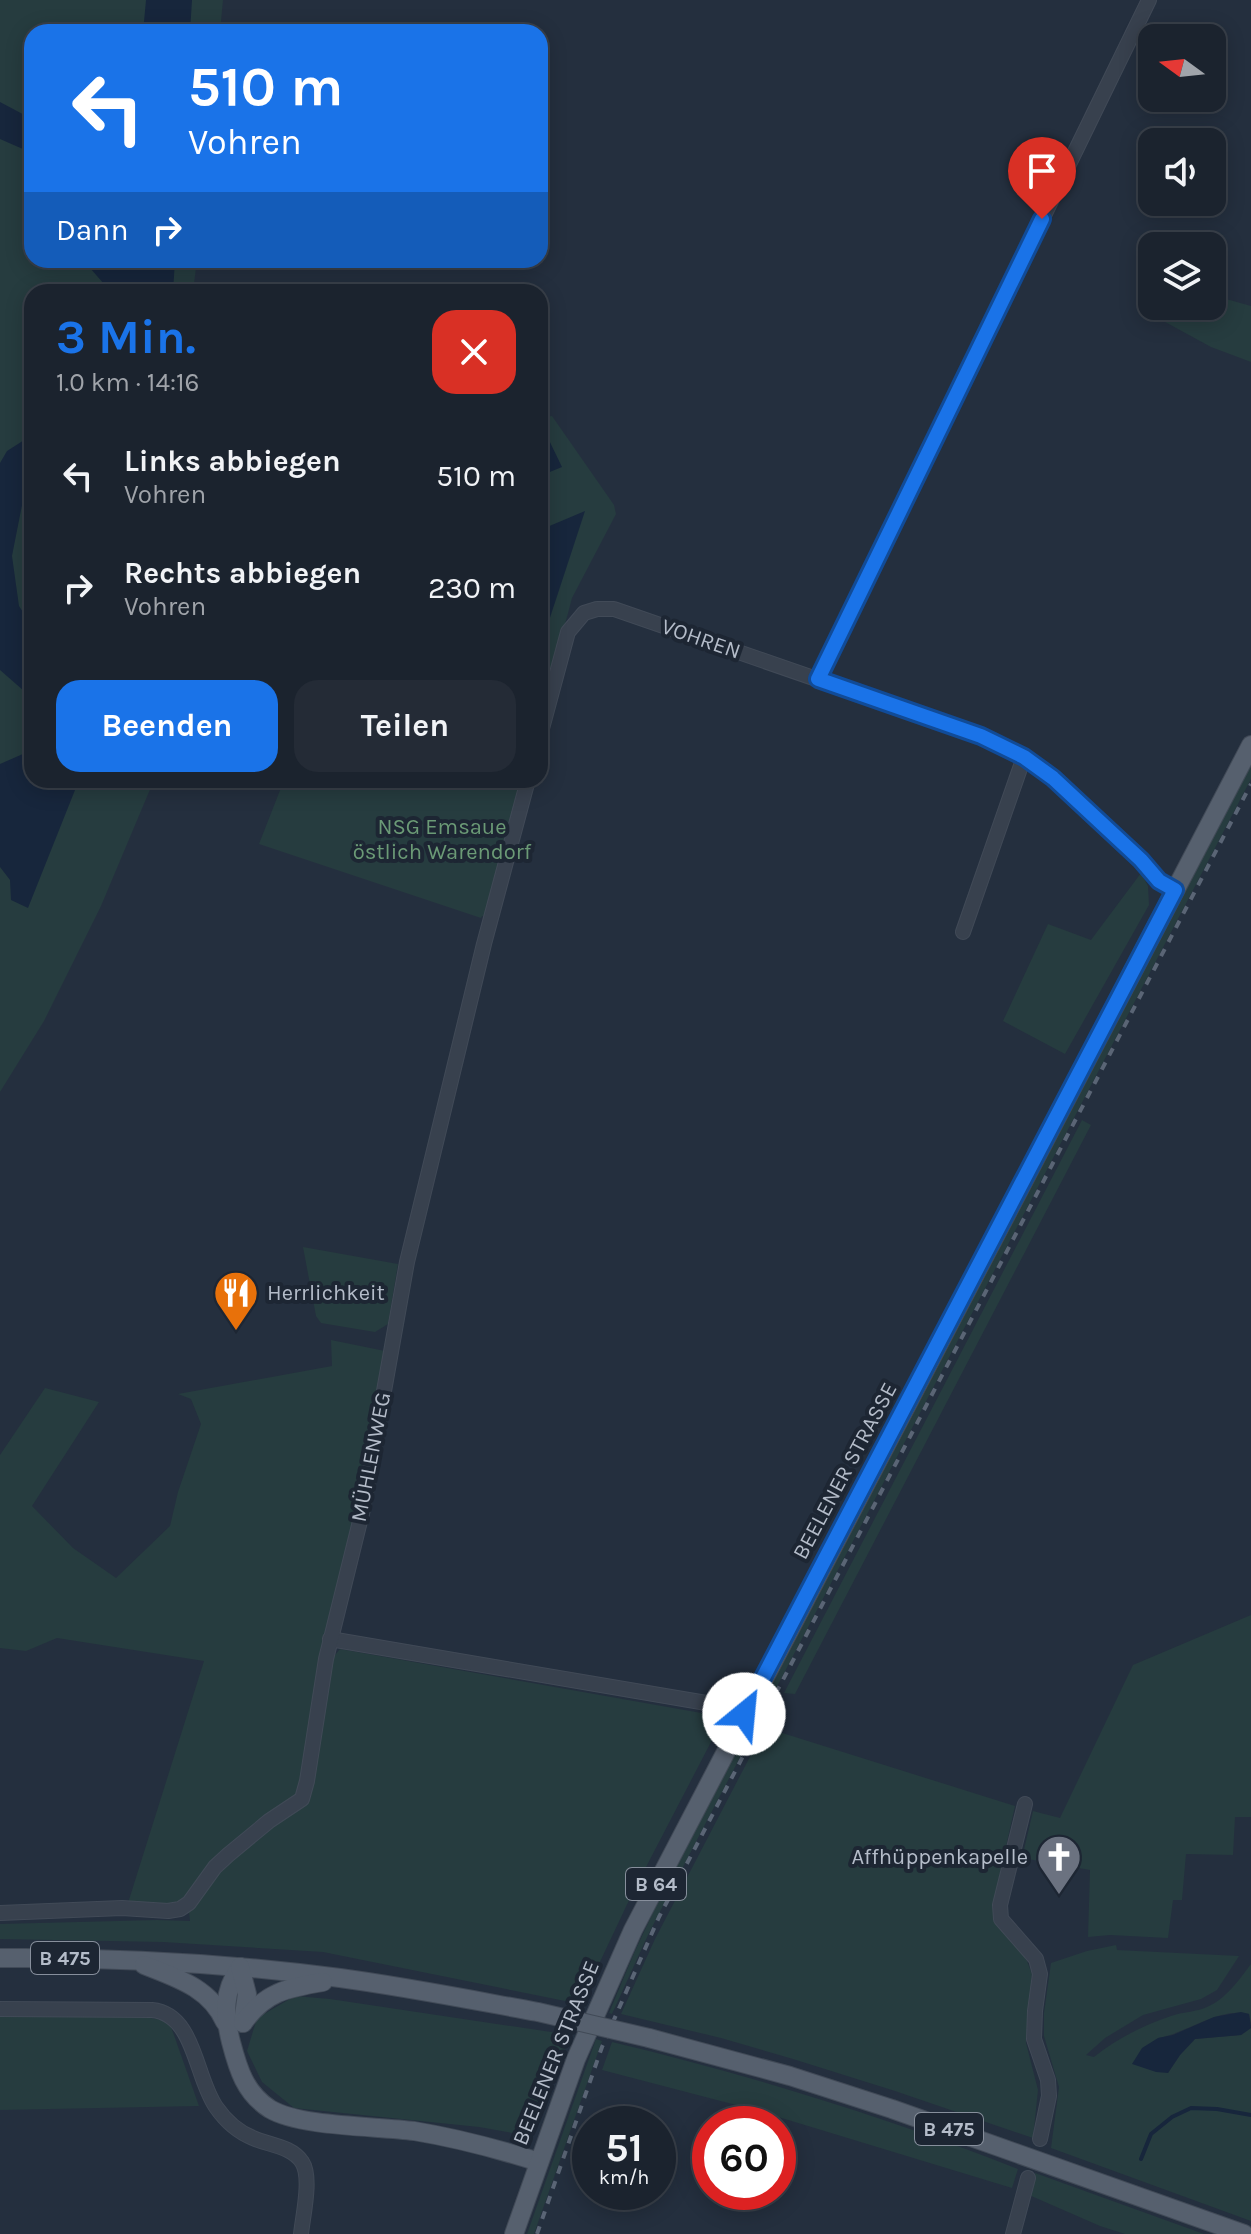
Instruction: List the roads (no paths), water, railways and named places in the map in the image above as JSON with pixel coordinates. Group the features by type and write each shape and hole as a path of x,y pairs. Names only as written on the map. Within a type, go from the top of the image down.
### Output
{"main road":[{"name":"BEELENER STRASSE","path":"514,2234 576,2059 609,1979 651,1893 1251,745"},
{"name":"B 475","path":"0,1958 131,1960 240,1967 342,1979 538,2012 790,2076 1244,2234"},
{"path":"131,1960 200,1990 235,2023"},
{"path":"240,1967 247,1994 235,2023 235,2057 241,2076 252,2094 269,2108 289,2117 417,2132 481,2145 539,2162"},
{"path":"235,2023 262,2001 281,1991 342,1979"}],"street":[{"path":"818,679 1149,0"},
{"name":"VOHREN","path":"548,706 568,632 584,613 614,609 981,736 1024,757 1053,778 1141,860 1159,881 1175,890"},
{"path":"963,932 1024,757"},
{"name":"MÜHLENWEG","path":"0,1913 180,1909 189,1903 215,1867 228,1855 302,1799 330,1639 363,1509 407,1262 484,944 526,788"},
{"path":"330,1639 730,1707 744,1714"},
{"path":"1025,1804 1000,1905 1001,1919 1036,1959 1040,1974 1034,2039 1048,2080 1049,2096 1040,2139"},
{"path":"0,2009 152,2010 170,2015 183,2029 208,2093 224,2118 241,2132 289,2151 302,2162 307,2180 301,2234"},
{"path":"1013,2234 1028,2178"}],"water":[{"path":"146,0 192,0 190,24 144,24"},
{"path":"0,102 24,115 24,150 0,139"},
{"path":"90,268 174,268 174,284 104,284"},
{"path":"548,438 562,467 548,473"},
{"path":"24,440 24,499 12,556 19,606 24,614 24,691 0,670 0,463 7,451"},
{"path":"585,511 548,624 548,527"},
{"path":"24,754 24,788 76,788 28,908 11,900 10,880 0,867 0,764"},
{"path":"1241,2012 1249,2014 1251,2028 1241,2035 1195,2039 1168,2073 1132,2064 1142,2048 1158,2038 1173,2035 1214,2017"}],"waterway":[{"path":"1141,2159 1151,2134 1172,2117 1191,2108 1251,2115"}],"railway":[{"path":"537,2234 602,2047 659,1917 1251,784"}],"place":[{"name":"Herrlichkeit","path":"236,1332"},
{"name":"Affhüppenkapelle","path":"1059,1896"}],"park label":[{"name":"NSG Emsaue östlich Warendorf","path":"442,840"}]}
